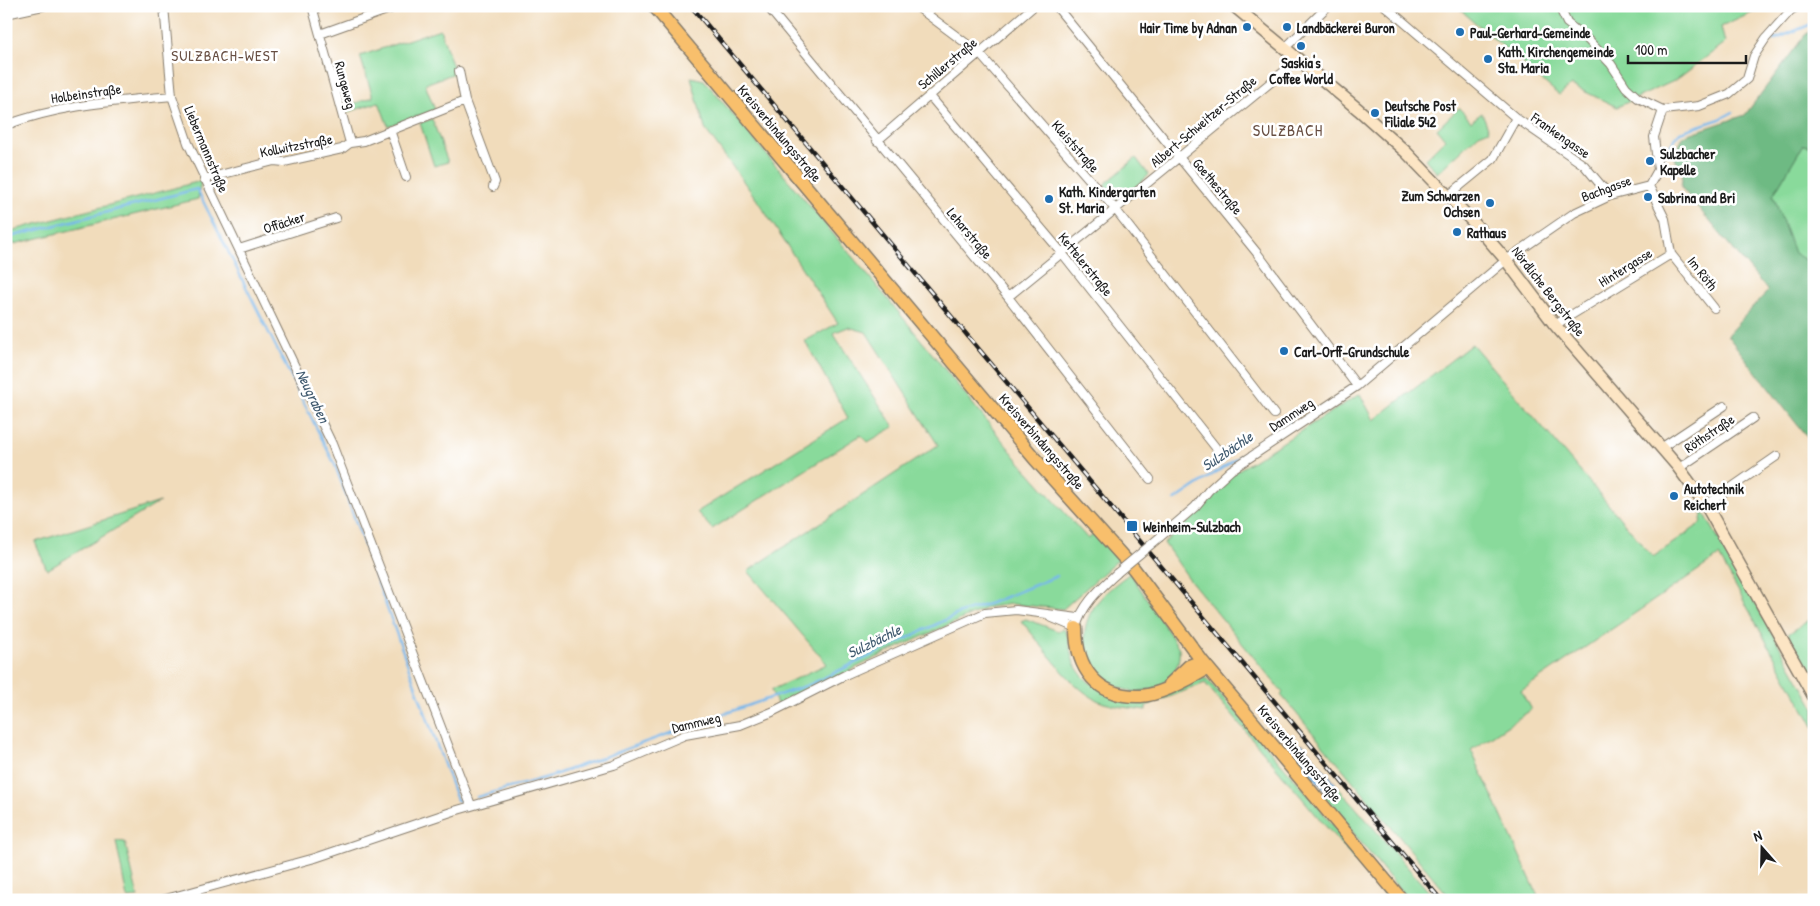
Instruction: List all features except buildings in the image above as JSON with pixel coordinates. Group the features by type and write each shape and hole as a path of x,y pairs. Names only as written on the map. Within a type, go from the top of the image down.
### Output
{"main road":[{"name":"Kreisverbindungsstraße","path":"654,6 1035,459 1134,569 1205,665 1402,900"},
{"name":"Nördliche Bergstraße","path":"1234,6 1406,152 1448,195 1506,260 1555,325 1679,468 1706,505 1814,697"},
{"path":"1077,623 1076,644 1081,663 1094,680 1104,687 1122,694 1142,696 1165,688 1205,665"},
{"path":"1182,672 1184,637"},
{"path":"1165,688 1182,672 1205,665"}],"street":[{"path":"10,11 43,6"},
{"name":"Liebermannstraße","path":"164,6 172,96 188,143 332,444 471,805"},
{"name":"Rungeweg","path":"312,6 350,143"},
{"path":"320,34 398,6 402,15"},
{"name":"Leharstraße","path":"767,6 1008,297 1150,479"},
{"name":"Kleiststraße","path":"916,6 979,53 1116,210 1274,414"},
{"name":"Schillerstraße","path":"877,141 1034,6"},
{"name":"Goethestraße","path":"1056,6 1261,258 1358,386"},
{"path":"1285,48 1328,6"},
{"name":"Frankengasse","path":"1385,6 1516,118 1584,165 1610,196"},
{"path":"1559,6 1567,22 1611,64 1626,88 1638,98 1663,110 1698,106 1730,94 1747,79 1754,56 1766,38 1792,10 1799,6"},
{"name":"Albert-Schweitzer-Straße","path":"1008,297 1298,60"},
{"path":"459,71 465,101 495,182 493,187"},
{"name":"Kettelerstraße","path":"929,95 1062,253 1220,453"},
{"name":"Holbeinstraße","path":"6,125 49,110 172,96"},
{"name":"Kollwitzstraße","path":"204,179 274,161 284,162 342,149 350,143 364,141 465,101"},
{"name":"Bachgasse","path":"1506,260 1574,213 1610,196 1649,186 1658,170 1654,137 1663,110"},
{"path":"1448,195 1493,159 1516,118"},
{"path":"390,130 406,177"},
{"name":"Hintergasse","path":"1555,325 1672,254 1665,219 1649,186"},
{"name":"Offäcker","path":"239,249 336,218"},
{"name":"Im Röth","path":"1672,254 1714,308"},
{"name":"Dammweg","path":"162,900 315,858 471,805 614,765 685,736 740,725 772,712 847,674 980,615 1006,610 1047,615 1077,623 1092,597 1117,573 1195,508 1231,470 1358,386 1506,260"},
{"path":"1661,448 1724,406"},
{"name":"Röthstraße","path":"1679,468 1753,418"},
{"path":"1706,505 1778,456"}],"green space":[{"path":"1456,6 1767,6 1721,27 1725,43 1676,80 1617,107 1571,85 1559,95"},
{"path":"440,29 455,73 425,84 435,110 388,126 379,102 346,113 344,107 373,97 360,56"},
{"path":"1814,29 1814,147 1803,145 1773,195 1794,253 1814,265 1814,446 1727,335 1768,291 1681,187 1683,172 1674,158 1683,136 1745,115 1805,35"},
{"path":"691,77 704,80 887,298 1019,461 1088,539 1097,532 1119,559 1063,609 1012,604 989,607 888,652 778,706 771,690 827,664 748,571 938,445 866,332 848,327 833,333 894,427 868,442 861,435 712,529 697,512 848,418 805,341 838,323 757,200 705,129"},
{"path":"1459,108 1471,121 1482,113 1489,130 1479,134 1437,173 1425,159 1445,139 1437,129"},
{"path":"432,119 448,162 434,166 420,123"},
{"path":"1803,145 1814,147 1814,265 1794,254 1773,195"},
{"path":"1136,158 1149,175 1121,199 1116,199 1104,185"},
{"path":"201,181 198,199 6,246 6,232"},
{"path":"1472,344 1653,557 1700,524 1703,511 1814,707 1814,728 1719,556 1521,691 1531,710 1471,750 1540,900 1452,900 1281,695 1283,693 1190,580 1164,543 1195,516 1227,477 1360,394 1374,420"},
{"path":"160,502 47,570 35,542"},
{"path":"1130,573 1179,648 1178,663 1171,676 1155,688 1138,692 1120,688 1105,679 1093,665 1086,647 1085,628 1094,607 1115,584"},
{"path":"1814,617 1814,681 1788,634"},
{"path":"1026,619 1058,631 1063,628 1068,637 1073,661 1081,675 1113,697 1201,678 1207,679 1307,793 1395,900 1388,900 1205,683 1146,706 1146,710 1104,703 1092,697 1070,679 1021,621"},
{"path":"1337,786 1436,900 1408,900 1324,797"},
{"path":"116,841 125,842 138,897 127,898"}],"water":[{"path":"1302,743 1336,784 1327,793 1291,752"}],"waterway":[{"name":"Sulzbächle","path":"1773,40 1814,23"},
{"name":"Sulzbächle","path":"1660,160 1680,132 1720,119 1733,112"},
{"name":"Neugraben","path":"6,238 197,189 335,465 457,800 464,801"},
{"name":"Sulzbächle","path":"1175,500 1292,421"},
{"name":"Sulzbächle","path":"700,722 811,684 960,613 991,603 1057,576"},
{"name":"Sulzbächle","path":"477,797 551,776 693,725"}],"railway":[{"path":"691,6 1441,900"}],"place":[{"name":"Hair Time by Adnan","path":"1247,27"},
{"name":"Landbäckerei Buron","path":"1287,27"},
{"name":"Paul-Gerhard-Gemeinde","path":"1460,32"},
{"name":"Saskia's Coffee World","path":"1301,46"},
{"name":"Kath. Kirchengemeinde Sta. Maria","path":"1488,59"},
{"name":"Deutsche Post Filiale 542","path":"1375,113"},
{"name":"Sulzbacher Kapelle","path":"1650,161"},
{"name":"Sabrina and Bri","path":"1648,197"},
{"name":"Kath. Kindergarten St. Maria","path":"1049,199"},
{"name":"Zum Schwarzen Ochsen","path":"1490,203"},
{"name":"Rathaus","path":"1457,232"},
{"name":"Carl-Orff-Grundschule","path":"1284,351"},
{"name":"Autotechnik Reichert","path":"1674,496"},
{"name":"Weinheim-Sulzbach","path":"1132,526"}],"district":[{"name":"SULZBACH-WEST","path":"225,55"},
{"name":"SULZBACH","path":"1288,130"}]}
